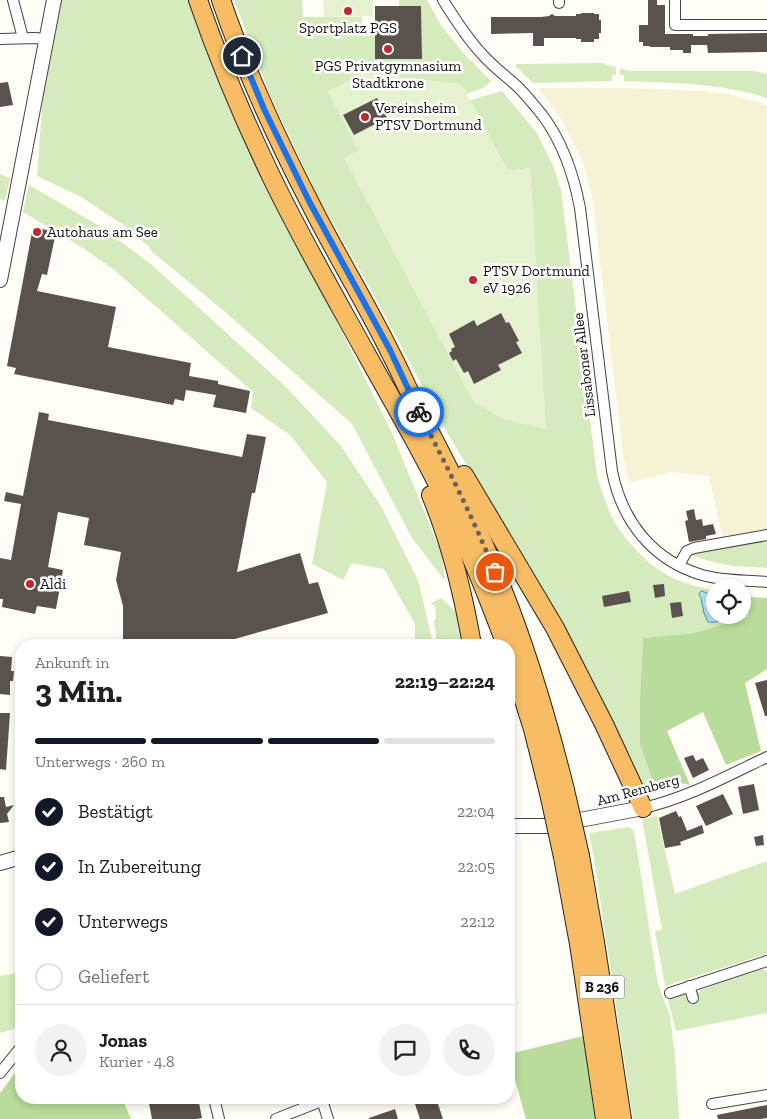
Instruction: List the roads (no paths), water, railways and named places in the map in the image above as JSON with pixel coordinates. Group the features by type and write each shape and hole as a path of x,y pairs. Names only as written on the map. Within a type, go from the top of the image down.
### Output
{"highway":[{"path":"198,0 221,63 273,179 393,402 415,438 444,495 480,577 504,639"},
{"name":"B 236","path":"221,0 260,100 334,248 390,350 455,481 503,590 541,699 557,791 571,856 595,942 622,1119"},
{"path":"390,350 419,394 478,501 555,628 604,724 643,808"},
{"path":"393,402 406,438 440,516 461,587 471,639"},
{"name":"B 236","path":"515,672 533,729 557,791"},
{"name":"B 236","path":"571,856 579,944 605,1119"}],"street":[{"path":"13,0 23,38"},
{"path":"0,280 54,0"},
{"name":"Lissaboner Allee","path":"443,0 462,31 482,54 520,89 543,117 561,147 569,167 580,208 610,456 615,486 626,512 635,528 660,554 688,570 720,579 767,582"},
{"path":"675,0 675,25 767,24"},
{"path":"0,39 46,39"},
{"path":"678,565 687,551 694,548 767,535"},
{"name":"Am Remberg","path":"515,826 548,826 643,808 680,798 767,757"},
{"path":"0,863 15,859"},
{"path":"670,992 767,961"},
{"path":"689,986 693,998"},
{"path":"0,1073 15,1054"},
{"path":"712,1104 767,1094"},
{"path":"215,1104 218,1119"},
{"path":"276,1119 313,1104"},
{"path":"326,1104 328,1119"}],"water":[{"path":"700,592 706,593 706,618 699,595"}],"place":[{"name":"Sportplatz PGS","path":"348,11"},
{"name":"PGS Privatgymnasium Stadtkrone","path":"388,49"},
{"name":"Vereinsheim PTSV Dortmund","path":"365,117"},
{"name":"Autohaus am See","path":"37,232"},
{"name":"PTSV Dortmund eV 1926","path":"473,280"},
{"name":"Aldi","path":"30,584"}]}
